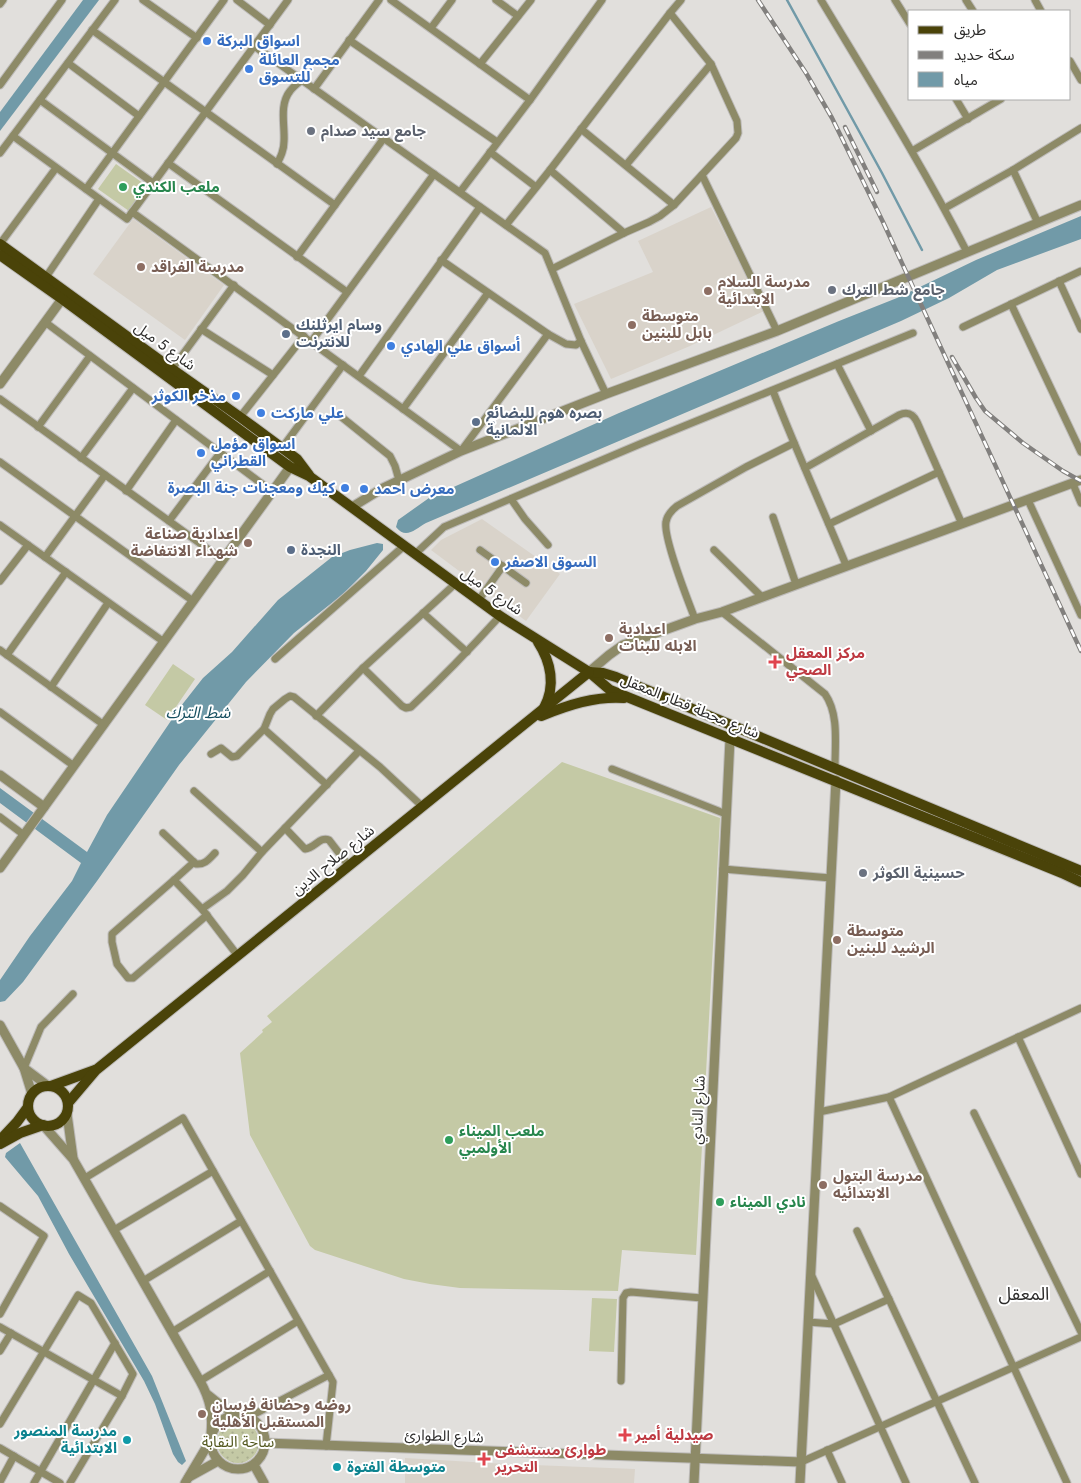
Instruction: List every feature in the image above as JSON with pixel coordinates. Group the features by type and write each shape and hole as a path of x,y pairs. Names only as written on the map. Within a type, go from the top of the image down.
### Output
{"main road":[{"name":"شارع 5 ميل","path":"0,244 240,416 282,448 293,463"},
{"name":"شارع 5 ميل","path":"0,256 293,463 478,601 537,641 589,672"},
{"path":"537,641 547,659 551,676 550,693 543,710"},
{"name":"شارع محطة قطار المعقل","path":"589,672 603,673 616,677 1081,871"},
{"name":"شارع محطة قطار المعقل","path":"589,672 610,690 836,780 1081,882"},
{"name":"شارع صلاح الدين","path":"67,1108 96,1070 589,672"},
{"path":"529,721 563,707 589,700 608,697 632,699"},
{"name":"شارع صلاح الدين","path":"50,1086 96,1070"},
{"path":"50,1086 62,1092 67,1108 63,1120 58,1124 43,1126 20,1133 0,1142 28,1107 32,1094 36,1089 50,1086"},
{"path":"28,1107 32,1119 43,1126"}],"street":[{"path":"0,4 3,0"},
{"path":"0,85 62,0"},
{"path":"0,153 115,0"},
{"path":"143,0 196,38"},
{"path":"86,189 224,0"},
{"path":"237,0 270,25"},
{"path":"13,136 127,219 288,0"},
{"path":"314,89 379,0"},
{"path":"391,0 530,100"},
{"path":"431,28 452,0"},
{"path":"496,0 518,16"},
{"path":"480,64 531,0"},
{"path":"460,192 530,100 602,0"},
{"path":"506,225 681,0"},
{"path":"821,0 912,151 945,208 967,252"},
{"path":"895,0 908,21"},
{"path":"552,269 649,222 674,205 736,138 738,133 736,121 711,64 670,13"},
{"path":"92,30 335,205"},
{"path":"349,40 497,142"},
{"path":"254,46 545,253 581,341 606,394"},
{"path":"68,62 139,116"},
{"path":"1071,63 1081,80"},
{"path":"626,165 711,64"},
{"path":"277,164 283,154 285,100 290,91 302,80"},
{"path":"40,100 153,183"},
{"path":"957,100 968,119"},
{"path":"912,151 999,100"},
{"path":"945,208 1013,170 1081,128"},
{"path":"581,129 674,205"},
{"path":"297,256 384,138"},
{"path":"490,152 536,187"},
{"path":"168,163 347,292"},
{"path":"0,244 56,168"},
{"path":"550,170 624,233"},
{"path":"1013,170 1038,223"},
{"path":"311,342 434,174"},
{"path":"702,175 776,331"},
{"path":"46,277 99,199"},
{"path":"352,507 399,480 461,451 606,394 776,331 1081,205"},
{"path":"359,376 480,206"},
{"path":"132,212 461,451"},
{"path":"442,260 548,334 566,344 576,345 581,341"},
{"path":"963,327 1081,271"},
{"path":"1059,281 1081,329"},
{"path":"172,369 234,285"},
{"path":"404,409 488,293"},
{"path":"0,384 62,299"},
{"path":"1011,304 1081,452"},
{"path":"45,322 273,492"},
{"path":"201,329 273,375"},
{"path":"415,554 444,527 913,332"},
{"path":"461,451 548,334"},
{"path":"240,416 304,336"},
{"path":"38,427 90,356"},
{"path":"837,364 871,431"},
{"path":"282,448 343,365"},
{"path":"81,458 133,388"},
{"path":"774,391 846,565"},
{"path":"0,399 223,560"},
{"path":"806,468 899,415 910,413 915,417 962,524"},
{"path":"339,415 390,456 399,480"},
{"path":"126,491 176,420"},
{"path":"694,619 669,543 666,522 670,512 677,506 746,467 794,443"},
{"path":"169,521 220,453"},
{"path":"0,462 193,601"},
{"path":"0,868 293,463"},
{"path":"829,524 939,472"},
{"path":"45,557 105,475"},
{"path":"589,672 623,645 694,619 722,612 1077,482 1081,503"},
{"path":"511,499 525,519 548,545"},
{"path":"1028,500 1081,615"},
{"path":"772,518 796,584"},
{"path":"0,525 164,642"},
{"path":"0,581 28,545"},
{"path":"275,659 404,546"},
{"path":"480,550 526,583"},
{"path":"714,550 762,597"},
{"path":"478,601 503,566"},
{"path":"8,655 66,572"},
{"path":"316,716 363,668 455,584"},
{"path":"51,686 108,603"},
{"path":"722,612 825,694 833,710 835,767"},
{"path":"423,613 467,652"},
{"path":"363,668 402,706 406,708 411,707 467,652 500,616"},
{"path":"0,650 104,725"},
{"path":"211,754 221,748 232,757 236,756 264,729 273,709 290,696 294,697 380,767 423,807"},
{"path":"0,712 74,766"},
{"path":"264,729 327,786"},
{"name":"شارع النادي","path":"694,1483 730,739"},
{"path":"194,862 112,934 117,964 128,978 134,978 227,891 359,751"},
{"path":"612,769 726,814"},
{"path":"0,775 44,807"},
{"path":"800,1483 836,780"},
{"path":"194,790 262,852"},
{"path":"0,817 24,835"},
{"path":"285,828 306,848 310,848 326,838 349,866"},
{"path":"163,833 196,864 206,862 215,853"},
{"path":"723,869 831,878"},
{"path":"174,880 204,912 238,956"},
{"path":"24,1068 41,1026 73,994"},
{"path":"819,1112 889,1097 1080,1010"},
{"path":"0,1025 24,1068 32,1094"},
{"path":"1018,1037 1081,1174"},
{"path":"24,1068 50,1086"},
{"path":"889,1097 1067,1483"},
{"path":"67,1108 73,1159"},
{"path":"974,1113 1081,1332"},
{"path":"85,1178 183,1118 333,1382 326,1446"},
{"path":"43,1126 73,1159 85,1178 208,1395 212,1414 210,1448 218,1461 224,1466 239,1470 254,1465 264,1451 264,1435 261,1428 256,1421 223,1406 208,1395"},
{"path":"114,1230 213,1171"},
{"path":"0,1206 44,1236 0,1314"},
{"path":"143,1281 242,1221"},
{"path":"857,1231 975,1483"},
{"path":"172,1332 270,1271"},
{"path":"811,1274 906,1483"},
{"path":"621,1381 624,1298 626,1293 702,1298"},
{"path":"0,1424 78,1294 91,1303 133,1374 70,1483"},
{"path":"808,1322 834,1324 889,1299"},
{"path":"200,1381 298,1321"},
{"path":"0,1327 122,1396"},
{"path":"0,1351 11,1333"},
{"path":"801,1462 1081,1337"},
{"path":"34,1483 115,1343"},
{"path":"187,1480 216,1425 222,1419 231,1415 245,1416 329,1375"},
{"name":"شارع الطوارئ","path":"265,1443 801,1462"},
{"path":"0,1448 60,1483"},
{"path":"827,1450 842,1483"},
{"path":"0,1482 14,1456"},
{"path":"187,1480 218,1461"},
{"path":"254,1465 264,1483"}],"shaded area":[{"path":"711,207 764,311 690,346 611,379 574,304 653,272 638,241"},
{"name":"مدرسة الفراقد","path":"133,219 224,285 185,340 93,274"},
{"name":"السوق الاصفر","path":"482,519 560,574 526,621 431,550 441,540"},
{"path":"405,1458 635,1469 634,1483 405,1483"}],"green space":[{"name":"ملعب الكندي","path":"116,164 147,186 129,211 98,189"},
{"path":"173,664 195,679 167,720 145,705"},
{"path":"562,762 720,818 696,1255 622,1250 618,1291 460,1288 430,1284 404,1279 315,1250 310,1246 250,1135 240,1053 272,1022 267,1016"},
{"path":"592,1298 617,1299 614,1352 589,1351"},
{"name":"ساحة النقابة","path":"238,1421 253,1427 259,1442 253,1457 238,1463 223,1457 217,1442 223,1427"}],"water":[{"path":"83,0 99,0 0,131 0,112"},
{"path":"1081,216 1081,239 997,270 949,298 901,321 426,523 411,532 403,533 396,527 398,520 429,498 619,413 897,298 976,260"},
{"name":"شط الترك","path":"377,543 383,544 383,550 366,571 343,594 294,633 246,682 179,765 23,982 5,1001 0,1002 0,980 30,936 72,881 81,863 0,803 0,788 87,852 107,815 181,706 203,678 232,652 278,600 332,557"},
{"path":"20,1143 152,1376 186,1461 182,1465 173,1454 155,1404 144,1381 69,1254 38,1196 5,1157 6,1153"}],"waterway":[{"path":"787,0 922,250"}],"railway":[{"path":"758,0 806,73 832,118 883,222 1081,651"},
{"path":"845,127 877,192"},
{"path":"952,357 985,411 1023,443 1081,481"}],"place":[{"name":"اسواق البركة","path":"207,41"},
{"name":"مجمع العائلة للتسوق","path":"249,69"},
{"name":"جامع سيد صدام","path":"311,131"},
{"name":"ملعب الكندي","path":"123,187"},
{"name":"مدرسة الفراقد","path":"141,267"},
{"name":"جامع شط الترك","path":"832,290"},
{"name":"مدرسة السلام الابتدائية","path":"708,291"},
{"name":"متوسطة بابل للبنين","path":"632,325"},
{"name":"وسام ايرثلنك للانترنت","path":"286,334"},
{"name":"أسواق علي الهادي","path":"391,346"},
{"name":"مذخر الكوثر","path":"236,396"},
{"name":"علي ماركت","path":"261,413"},
{"name":"بصره هوم للبضائع الالمانية","path":"476,422"},
{"name":"اسواق مؤمل القطراني","path":"201,453"},
{"name":"كيك ومعجنات جنة البصرة","path":"345,488"},
{"name":"معرض احمد","path":"364,489"},
{"name":"اعدادية صناعة شهداء الانتفاضة","path":"248,543"},
{"name":"النجدة","path":"291,550"},
{"name":"السوق الاصفر","path":"495,562"},
{"name":"اعدادية الابله للبنات","path":"609,638"},
{"name":"مركز المعقل الصحي","path":"775,662"},
{"name":"حسينية الكوثر","path":"863,873"},
{"name":"متوسطة الرشيد للبنين","path":"837,940"},
{"name":"ملعب الميناء الأولمبي","path":"449,1140"},
{"name":"مدرسة البتول الابتدائيه","path":"823,1185"},
{"name":"نادي الميناء","path":"720,1202"},
{"name":"روضه وحضانة فرسان المستقبل الأهلية","path":"202,1414"},
{"name":"صيدلية أمير","path":"625,1435"},
{"name":"مدرسة المنصور الابتدائية","path":"127,1440"},
{"name":"طوارئ مستشفى التحرير","path":"484,1459"},
{"name":"متوسطة الفتوة","path":"337,1467"}],"district":[{"name":"المعقل","path":"1024,1294"}]}
